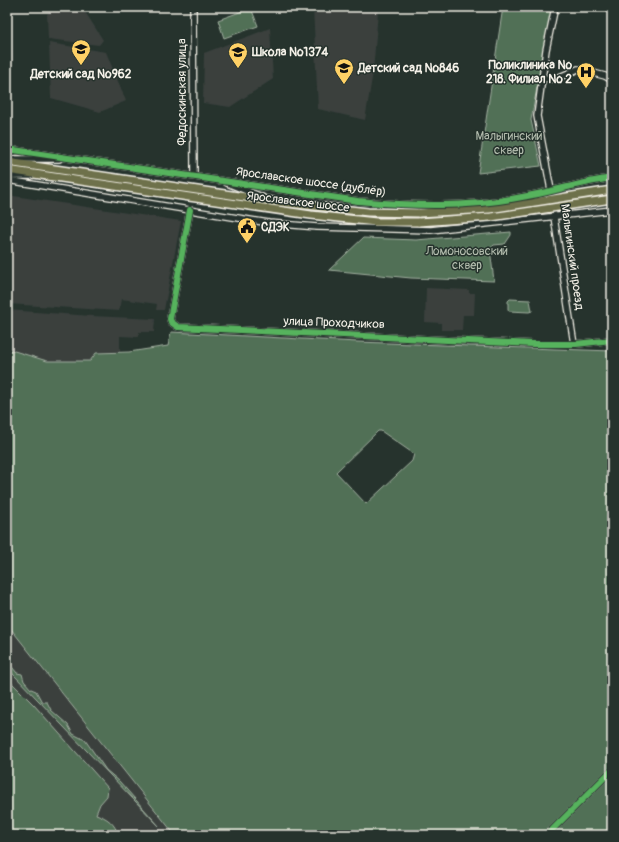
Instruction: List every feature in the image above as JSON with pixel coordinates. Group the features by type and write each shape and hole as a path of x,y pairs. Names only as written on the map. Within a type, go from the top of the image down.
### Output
{"main road":[{"name":"Ярославское шоссе","path":"7,160 280,202 357,212 419,213 489,209 612,190"},
{"name":"Ярославское шоссе","path":"7,170 311,215 376,222 419,222 491,217 612,199"}],"street":[{"name":"Федоскинская улица","path":"193,7 194,176"},
{"name":"Малыгинский проезд","path":"555,7 542,78 537,116 551,190 553,214 574,344"},
{"path":"542,78 555,79 578,69 605,76 612,80"},
{"name":"Ярославское шоссе (дублёр)","path":"7,149 358,201 390,204 419,205 473,203 522,197 572,185 612,178"},
{"path":"7,160 71,158"},
{"path":"7,176 47,176"},
{"path":"7,180 269,223 367,229 431,230 526,221 553,214 612,210"},
{"path":"221,180 280,202"},
{"path":"553,214 559,196 572,185"},
{"path":"522,197 530,200 536,208 533,216 526,221"},
{"name":"улица Проходчиков","path":"190,210 170,318 171,322 178,327 574,344 612,340"},
{"path":"547,835 612,770"}],"shaded area":[{"path":"7,7 11,7 13,67 7,67"},
{"name":"Детский сад №962","path":"56,7 82,7 103,40 99,45 48,39 47,14"},
{"path":"313,7 374,7 378,12 373,72 365,120 318,109"},
{"name":"Школа №1374","path":"270,28 273,79 230,107 203,103 204,53"},
{"name":"Детский сад №962","path":"49,43 106,52 126,101 100,112 51,98"},
{"path":"7,195 181,221 164,310 156,310 157,304 121,299 119,311 7,304"},
{"path":"426,288 469,290 469,293 475,293 474,315 463,315 462,330 441,330 441,323 425,322"},
{"path":"7,310 155,319 154,332 139,332 139,337 120,336 120,352 96,353 90,361 47,361 11,350 7,344"},
{"path":"7,624 123,770 175,835 7,835"}],"green space":[{"name":"Малыгинский сквер","path":"503,7 552,7 531,120 541,166 478,173"},
{"path":"251,8 258,26 224,38 218,20"},
{"name":"Ломоносовский сквер","path":"511,232 511,235 505,244 494,245 490,249 494,281 411,278 329,270 363,238 416,240"},
{"path":"510,299 530,300 532,311 509,311 508,301"},
{"path":"171,332 357,342 612,351 612,835 175,835 7,624 7,346 11,350 47,361 90,361 96,353 129,352 168,346","holes":["378,431 381,431 414,454 412,461 366,504 336,472"]},
{"path":"7,661 17,673 22,674 24,681 31,689 36,691 42,702 47,702 51,710 68,725 73,734 85,740 106,770 119,781 159,826 14,675 7,667"},
{"path":"7,678 34,705 108,788 107,796 100,804 96,814 104,817 110,822 115,827 118,835 7,835"}],"cycle path":[{"path":"7,149 358,201 419,205 502,201 612,178"},
{"path":"190,210 170,319 171,322 178,327 533,344 576,344 612,340"},
{"path":"547,835 612,770"}],"place":[{"name":"Детский сад №962","path":"81,66"},
{"name":"Школа №1374","path":"238,69"},
{"name":"Детский сад №846","path":"344,85"},
{"name":"Поликлиника № 218. Филиал № 2","path":"586,89"},
{"name":"СДЭК","path":"247,244"}]}
